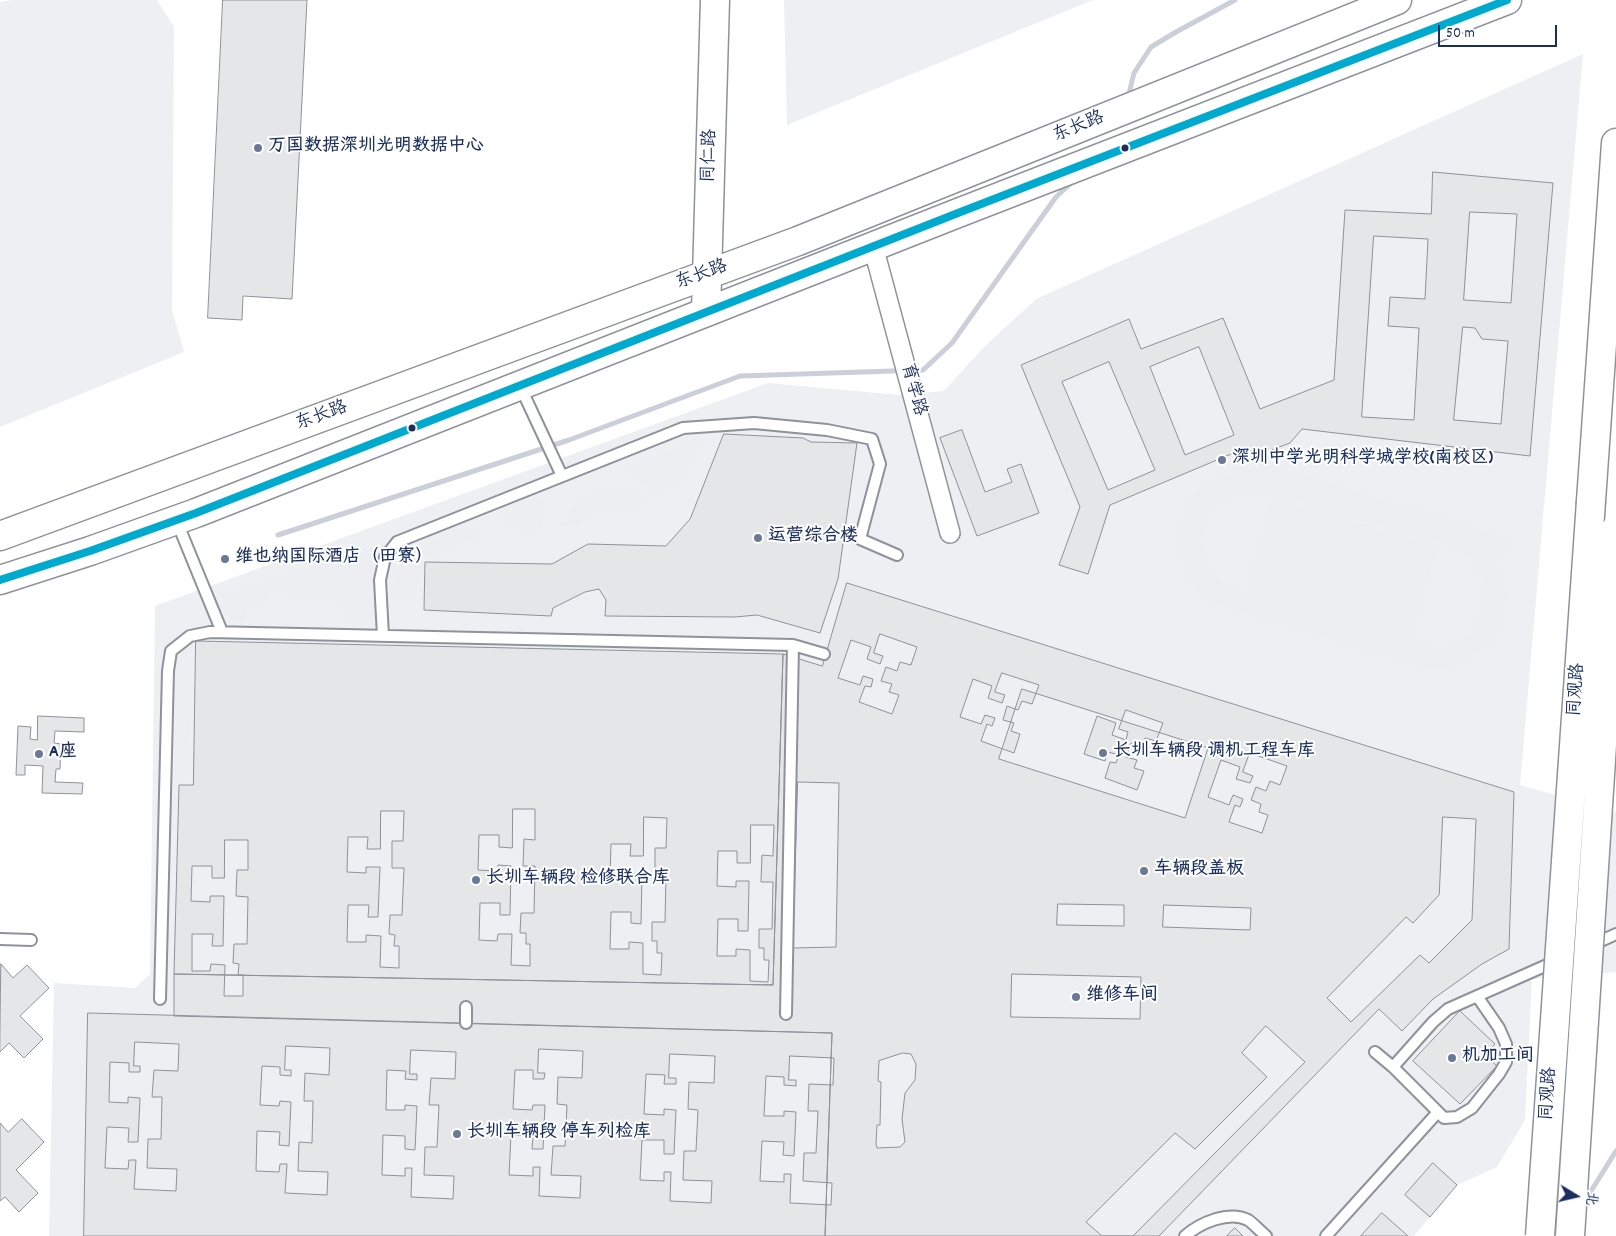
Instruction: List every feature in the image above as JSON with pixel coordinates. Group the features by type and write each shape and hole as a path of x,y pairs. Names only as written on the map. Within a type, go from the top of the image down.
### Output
{"main road":[{"name":"同仁路","path":"715,0 720,115"},
{"name":"同仁路","path":"715,308 720,115 731,0"},
{"name":"东长路","path":"0,536 808,237 1397,0"},
{"name":"东长路","path":"0,580 90,551 176,520 873,246 1507,0"},
{"name":"同观路","path":"1540,1236 1616,143"},
{"name":"同观路","path":"1570,1236 1616,530"}],"street":[{"name":"育学路","path":"873,246 950,533"}],"lane":[{"path":"519,385 562,476"},
{"path":"383,636 380,580 385,557 397,542 683,428 754,423 826,430 872,439 880,464 860,539 897,554"},
{"path":"176,520 222,632"},
{"path":"160,999 168,671 171,651 190,636 222,632 793,645 824,654"},
{"path":"786,1014 793,645"},
{"path":"1393,1067 1433,1022 1448,1009 1616,934"},
{"path":"0,939 31,940"},
{"path":"1375,1052 1393,1067 1444,1118 1457,1118 1472,1108 1499,1074 1506,1062 1506,1044 1499,1028 1477,996"},
{"path":"466,1007 466,1023"},
{"path":"1326,1236 1438,1112"},
{"path":"1185,1236 1210,1222 1233,1216 1248,1220 1266,1236"}],"shaded area":[{"path":"12,0 157,0 174,27 172,310 184,352 0,427 0,2"},
{"path":"784,0 1093,0 787,125"},
{"path":"1583,54 1520,785 1616,812 1616,972 1532,979 1525,1120 1497,1167 1457,1185 1414,1236 49,1236 54,983 135,988 150,974 155,606 768,383 899,395 944,391 983,348 1036,299"},
{"path":"700,437 687,473 667,489 655,492 639,483 624,468"},
{"path":"1245,455 1509,538 1502,563 1495,561 1505,583 1506,596 1499,628 1490,644 1452,670 1429,670 1217,605 1206,598 1195,589 1185,571 1180,546 1181,522 1189,502 1199,490 1212,481 1241,471 1223,466","holes":["1257,490 1456,548 1468,557 1477,570 1483,582 1485,602 1471,633 1457,642 1443,647 1431,647 1242,592 1222,580 1209,566 1202,550 1202,534 1207,519 1218,506 1235,496"]},
{"path":"613,491 646,495 644,506 609,508 593,512 575,527 559,526 574,508 591,493"},
{"path":"546,496 542,528 524,533 501,516"},
{"path":"1273,498 1437,546 1410,640 1246,592"},
{"path":"472,524 477,538 421,561 414,601 391,599 392,588 400,563 412,547"},
{"path":"371,548 376,590 375,613 369,620 346,619 337,594 270,593 267,602 248,601 244,621 233,622 224,596"},
{"path":"193,644 188,778 174,778 177,663 183,650"}],"building":[{"name":"万国数据深圳光明数据中心","path":"223,0 307,0 292,299 243,296 242,320 208,318"},
{"path":"1433,172 1553,183 1530,456 1302,429 1290,443 1263,453 1243,449 1110,505 1088,574 1059,565 1080,507 1021,365 1129,319 1141,349 1223,318 1260,409 1334,380 1345,210 1431,214","holes":["1470,212 1517,214 1511,303 1464,300","1374,236 1428,239 1425,299 1390,297 1388,326 1419,328 1414,420 1362,417","1463,327 1475,328 1482,339 1508,341 1501,424 1454,420","1199,347 1234,435 1185,455 1150,367","1109,362 1155,470 1108,490 1062,382"]},
{"path":"962,430 985,492 1012,482 1007,469 1021,464 1039,513 977,536 940,438"},
{"name":"运营综合楼","path":"724,434 803,438 811,442 857,443 838,579 820,633 757,615 735,617 605,616 606,600 599,589 585,592 553,608 551,616 424,610 425,562 552,564 588,544 666,546 690,519"},
{"name":"车辆段盖板","path":"847,583 1514,792 1509,949 1482,964 1433,999 1402,1031 1379,1009 1159,1236 825,1236 832,1033 174,1016 174,974 773,985 783,654 822,666"},
{"path":"880,634 917,647 911,665 900,662 897,671 886,667 881,681 892,684 889,692 899,695 892,714 859,702 865,686 871,687 873,679 863,676 860,685 838,678 851,640 871,647 867,659 880,664 883,656 874,653"},
{"name":"长圳车辆段 检修联合库","path":"196,641 783,654 773,985 174,974 179,785 193,785"},
{"path":"1002,673 1039,685 1032,704 1022,701 1018,710 1007,706 1003,720 1014,723 1011,731 1020,734 1014,753 981,741 987,724 992,726 995,718 985,715 981,724 960,717 973,679 992,686 988,698 1002,703 1005,695 995,692"},
{"name":"长圳车辆段 调机工程车库","path":"1022,689 1208,748 1185,818 999,759"},
{"path":"1126,710 1163,723 1156,741 1145,738 1142,747 1131,743 1126,757 1137,760 1134,768 1144,771 1137,790 1105,778 1110,762 1116,763 1119,755 1108,752 1105,761 1084,754 1097,716 1116,723 1112,735 1126,740 1128,732 1119,729"},
{"name":"A座","path":"38,716 84,718 84,732 55,731 54,743 61,744 60,769 56,769 55,782 83,783 82,794 42,793 43,766 25,765 25,775 16,775 18,726 31,727 30,739 37,740"},
{"path":"1250,753 1287,766 1280,785 1270,781 1266,791 1256,787 1251,800 1261,804 1259,812 1268,815 1262,833 1229,822 1235,805 1240,807 1243,799 1233,795 1229,805 1208,797 1221,760 1240,767 1236,779 1250,783 1253,776 1243,772"},
{"path":"798,782 839,783 836,947 793,948"},
{"path":"513,809 535,809 535,840 524,839 523,866 535,866 534,913 521,913 520,933 526,933 526,944 530,944 530,966 511,965 512,934 498,934 497,941 479,940 480,903 500,903 500,915 510,915 511,866 498,865 497,871 478,870 479,835 499,835 499,847 512,848"},
{"path":"381,811 404,811 403,841 392,841 392,868 404,868 402,915 390,915 389,934 395,935 394,946 399,946 399,968 380,967 381,936 366,935 366,942 347,942 348,905 369,905 368,917 378,917 380,867 366,867 366,873 347,872 348,837 368,837 367,849 380,849"},
{"path":"644,817 667,818 666,848 655,848 655,874 666,875 665,922 652,922 652,941 657,941 657,953 662,953 661,975 643,974 643,943 629,942 629,949 610,949 611,912 631,912 631,923 641,924 642,874 629,874 629,880 610,879 611,844 631,844 630,856 643,856"},
{"path":"1443,817 1476,819 1472,920 1429,963 1420,955 1351,1022 1327,998 1406,917 1413,923 1439,895"},
{"path":"751,825 774,825 773,856 762,855 761,882 773,882 772,929 759,929 759,948 764,948 764,960 769,960 768,982 750,981 750,950 736,949 736,956 717,956 718,919 738,919 738,931 748,931 749,881 736,881 736,887 717,886 718,851 737,851 737,863 750,863"},
{"path":"225,840 248,840 248,870 237,870 236,896 248,897 247,944 234,944 233,963 239,964 238,975 243,975 243,996 224,996 225,965 211,964 210,971 192,971 192,934 213,934 212,946 223,946 224,896 210,896 210,902 191,901 192,866 212,866 212,878 224,878"},
{"path":"1058,904 1124,905 1124,926 1057,925"},
{"path":"1164,905 1251,908 1250,930 1163,927"},
{"path":"1,964 13,978 27,965 49,988 20,1016 43,1039 24,1058 9,1043 0,1052"},
{"name":"维修车间","path":"1012,974 1141,977 1140,1019 1011,1017"},
{"name":"机加工间","path":"1460,1011 1495,1044 1485,1055 1497,1066 1460,1104 1413,1061"},
{"name":"长圳车辆段 停车列检库","path":"88,1013 832,1033 825,1236 84,1236"},
{"path":"1266,1026 1305,1062 1133,1236 1102,1236 1086,1222 1175,1133 1195,1149 1267,1077 1242,1053"},
{"path":"135,1042 179,1044 178,1071 154,1070 152,1097 162,1097 161,1139 148,1139 147,1168 177,1169 176,1191 134,1189 136,1160 129,1160 128,1169 105,1168 107,1127 129,1128 128,1142 138,1142 140,1098 128,1097 128,1103 109,1102 110,1062 129,1063 129,1072 140,1072 140,1066 134,1066"},
{"path":"286,1046 330,1048 329,1075 305,1073 304,1101 313,1101 312,1143 299,1142 298,1171 328,1172 327,1195 285,1193 287,1164 280,1164 279,1172 256,1171 257,1131 280,1132 279,1145 289,1146 291,1102 280,1101 279,1106 260,1105 262,1066 280,1067 280,1075 291,1076 291,1070 285,1070"},
{"path":"539,1049 583,1051 582,1078 558,1077 557,1104 567,1105 565,1146 553,1146 551,1175 581,1176 580,1198 539,1196 540,1167 533,1167 533,1176 509,1175 511,1135 533,1136 532,1149 543,1149 545,1105 533,1105 532,1110 513,1109 515,1070 533,1070 533,1079 544,1079 545,1073 538,1073"},
{"path":"411,1050 456,1052 455,1079 431,1078 429,1105 439,1105 437,1147 425,1147 424,1175 454,1176 453,1199 411,1197 412,1168 405,1168 405,1176 382,1175 383,1135 405,1136 405,1149 415,1150 417,1106 405,1105 405,1110 386,1110 387,1070 406,1071 405,1079 417,1080 417,1074 410,1074"},
{"path":"903,1053 911,1054 916,1064 915,1080 905,1093 902,1119 905,1142 900,1147 877,1148 877,1125 880,1125 881,1082 878,1081 879,1061"},
{"path":"670,1054 715,1056 714,1083 689,1082 688,1109 698,1110 696,1151 684,1151 683,1180 712,1181 711,1203 670,1201 671,1172 664,1172 664,1181 640,1180 642,1140 664,1140 664,1154 674,1154 676,1110 664,1109 664,1115 644,1114 646,1074 665,1075 664,1084 676,1084 676,1078 669,1078"},
{"path":"790,1056 834,1058 833,1085 809,1084 808,1111 818,1111 816,1153 804,1153 803,1181 832,1183 831,1205 790,1203 791,1174 784,1174 784,1182 760,1181 762,1141 784,1142 783,1155 794,1156 796,1112 784,1111 784,1116 764,1116 766,1076 784,1077 784,1085 796,1086 796,1080 789,1080"},
{"path":"22,1119 44,1142 16,1170 38,1193 19,1212 5,1197 0,1201 0,1123 8,1132"},
{"path":"1433,1163 1457,1185 1430,1217 1405,1195"},
{"path":"1382,1213 1408,1236 1361,1236"},
{"path":"1235,1228 1243,1236 1227,1236"}],"waterway":[{"path":"1128,98 1134,73 1151,47 1235,0"},
{"path":"278,535 569,440 740,376 923,370 952,343 1056,197 1073,181"},
{"path":"1583,1204 1616,1151"}],"transit line":[{"path":"0,580 90,551 196,513 958,213 1507,0"}],"place":[{"name":"万国数据深圳光明数据中心","path":"258,148"},
{"name":"深圳中学光明科学城学校(南校区)","path":"1222,460"},
{"name":"运营综合楼","path":"758,538"},
{"name":"维也纳国际酒店（田寮）","path":"225,559"},
{"name":"长圳车辆段 调机工程车库","path":"1103,753"},
{"name":"A座","path":"39,754"},
{"name":"车辆段盖板","path":"1144,871"},
{"name":"长圳车辆段 检修联合库","path":"476,880"},
{"name":"维修车间","path":"1076,997"},
{"name":"机加工间","path":"1452,1058"},
{"name":"长圳车辆段 停车列检库","path":"457,1134"}]}
